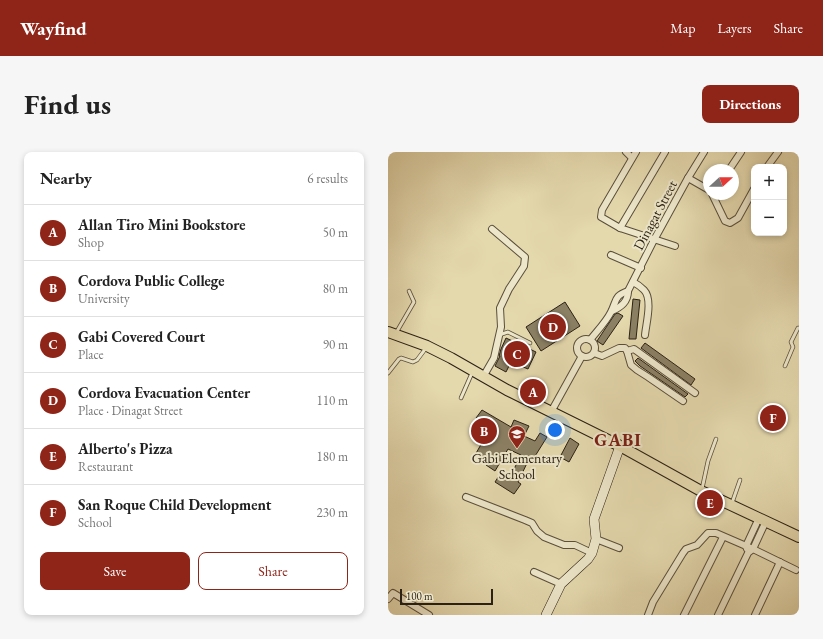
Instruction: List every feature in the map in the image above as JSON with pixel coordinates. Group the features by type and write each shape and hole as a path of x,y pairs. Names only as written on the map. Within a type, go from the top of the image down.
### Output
{"main road":[{"path":"392,333 427,346 451,358 483,378 620,446 701,491 799,537"}],"street":[{"path":"626,152 632,158"},
{"path":"636,152 602,210 601,217 620,228 675,246"},
{"path":"620,228 664,152"},
{"name":"Dinagat Street","path":"590,340 612,311 613,303 619,295 628,291 654,240 704,152"},
{"path":"734,164 741,152"},
{"path":"770,164 778,152"},
{"path":"688,178 703,187"},
{"path":"715,200 725,221 730,223 738,218 751,194"},
{"path":"483,378 494,358 501,327 500,308 509,289 524,266 525,257 492,229"},
{"path":"610,255 640,268"},
{"path":"633,282 644,290 647,295 648,306 645,335"},
{"path":"582,356 578,351 578,345 582,340 590,340 595,347 594,353"},
{"path":"594,353 602,356 619,348 625,348 631,365 634,368 683,402"},
{"path":"627,351 634,349 695,393"},
{"path":"582,356 589,356 594,353"},
{"path":"551,412 582,356"},
{"path":"546,615 561,584 588,559 592,553 596,539 594,519 620,446"},
{"path":"466,497 532,523 544,536 564,545 575,545 592,553"},
{"path":"746,546 762,519"},
{"path":"718,615 750,551 762,519"},
{"path":"648,615 653,602 683,552 686,549 697,545 708,533 716,533 746,546 750,551 780,562 796,570"},
{"path":"684,615 723,537"},
{"path":"596,539 619,548"},
{"path":"755,615 780,562"},
{"path":"534,572 561,584"},
{"path":"388,599 392,593 429,615"}],"lane":[{"path":"392,333 414,302 409,291"},
{"path":"785,366 793,347 791,342 799,328"},
{"path":"499,335 508,332 530,343"},
{"path":"388,373 401,358 413,362 417,360 427,346"},
{"path":"461,398 472,371"},
{"path":"701,491 708,461 716,439"},
{"path":"732,505 740,480"}],"building":[{"path":"633,299 640,300 636,339 629,339"},
{"path":"565,302 580,326 541,351 526,327"},
{"path":"618,313 623,316 603,345 597,341 615,314"},
{"path":"506,338 536,352 528,369 511,362 506,372 495,366"},
{"path":"645,343 695,379 691,385 641,348"},
{"path":"638,358 688,394 685,397 640,366 635,361"},
{"path":"482,410 511,427 514,420 529,426 524,436 535,441 540,433 547,437 532,461 529,459 518,482 521,484 514,494 495,482 502,471 510,477 521,455 508,449 495,471 486,465 488,463 475,455 491,427 476,418"},
{"path":"570,438 579,444 569,462 560,457"}],"place":[{"name":"Cordova Evacuation Center","path":"553,327"},
{"name":"Gabi Covered Court","path":"517,354"},
{"name":"Allan Tiro Mini Bookstore","path":"533,392"},
{"name":"San Roque Child Development","path":"773,418"},
{"name":"Cordova Public College","path":"484,431"},
{"name":"Gabi Elementary School","path":"517,449"},
{"name":"Alberto's Pizza","path":"710,503"}],"district":[{"name":"GABI","path":"618,440"}]}
